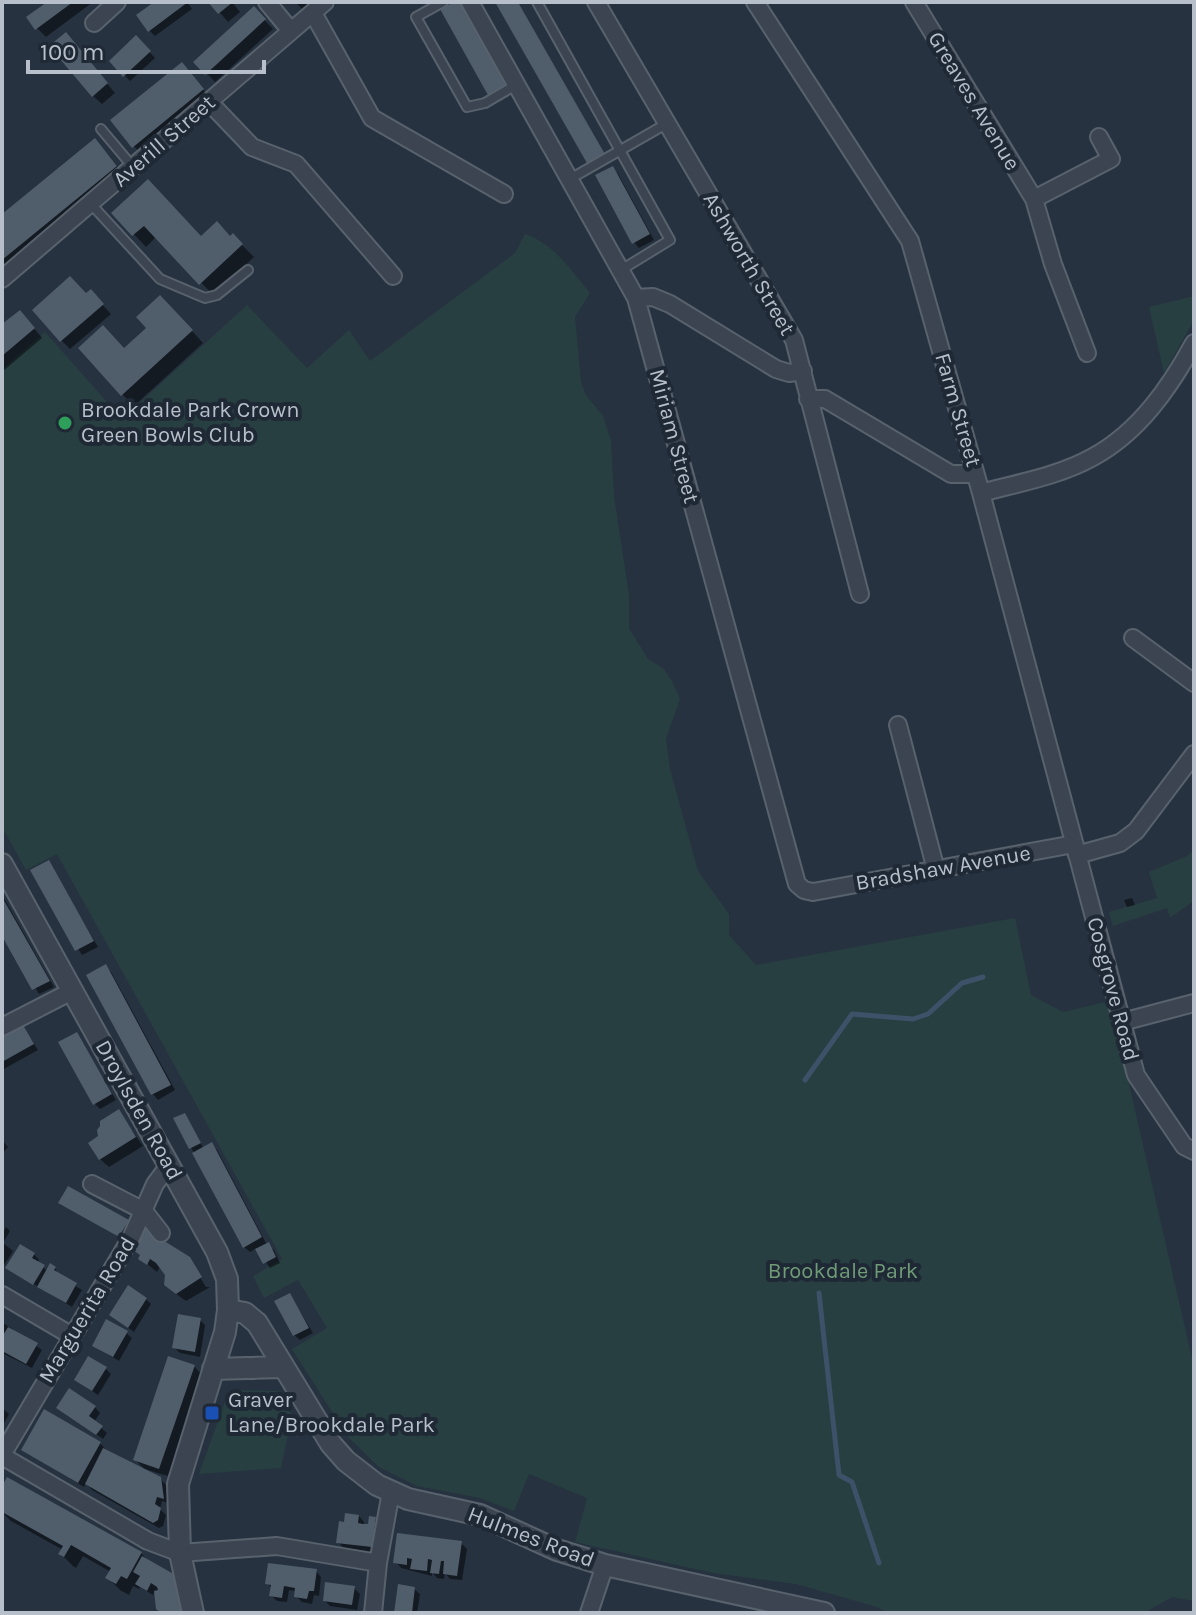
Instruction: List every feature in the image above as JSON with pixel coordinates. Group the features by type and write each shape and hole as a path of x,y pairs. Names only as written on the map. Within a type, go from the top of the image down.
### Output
{"street":[{"path":"94,23 117,2"},
{"path":"267,2 291,31"},
{"name":"Miriam Street","path":"470,2 636,298 792,875 804,890 813,892"},
{"name":"Ashworth Street","path":"596,2 794,340 860,594"},
{"name":"Farm Street","path":"755,2 910,241 981,493 1075,849"},
{"name":"Greaves Avenue","path":"914,2 1034,199 1053,264 1087,353"},
{"path":"319,7 372,118 504,194"},
{"name":"Averill Street","path":"2,279 319,7"},
{"path":"209,102 252,147 296,164 393,276"},
{"path":"1034,199 1111,159 1099,137"},
{"path":"636,298 653,297 670,304 776,369 789,373 803,371"},
{"path":"981,493 1062,471 1093,457 1119,440 1165,390 1194,343"},
{"path":"808,399 825,399 951,474 975,474"},
{"path":"1133,638 1194,683"},
{"path":"898,725 936,870"},
{"name":"Bradshaw Avenue","path":"813,892 1120,843 1136,831 1194,754"},
{"name":"Cosgrove Road","path":"1075,849 1136,1075 1184,1146 1194,1151"},
{"name":"Droylsden Road","path":"2,864 170,1164 224,1269 228,1310 225,1332 178,1484 180,1553 193,1613"},
{"path":"2,1027 72,991"},
{"path":"1122,1022 1194,1003"},
{"name":"Marguerita Road","path":"2,1456 132,1236 155,1184 170,1164"},
{"path":"92,1184 144,1211 161,1233"},
{"path":"2,1295 72,1336"},
{"name":"Hulmes Road","path":"228,1310 245,1313 257,1323 317,1424 346,1461 391,1492 408,1499 480,1515 535,1541 605,1565 824,1613"},
{"path":"213,1369 282,1367"},
{"path":"2,1456 148,1541 180,1553 277,1546 378,1563"},
{"path":"373,1613 378,1563 391,1492"},
{"path":"589,1613 605,1565"}],"lane":[{"path":"443,2 416,17 467,107 485,103 516,85"},
{"path":"537,2 670,240 621,270"},
{"path":"570,179 666,124"},
{"path":"101,129 133,167"},
{"path":"91,204 160,279 205,298 217,295 248,270"}],"green space":[{"name":"Brookdale Park","path":"525,234 553,251 590,293 575,317 581,382 586,395 603,416 611,441 614,496 629,595 629,628 648,659 663,668 680,699 666,739 670,769 698,871 729,914 729,935 756,965 1015,918 1031,995 1063,1012 1110,1001 1194,1367 1194,1601 1172,1597 1144,1613 888,1613 877,1607 796,1584 713,1573 575,1542 587,1498 529,1474 514,1511 480,1498 417,1486 379,1467 348,1437 292,1349 327,1328 298,1280 264,1298 253,1276 282,1259 57,854 26,870 2,827 2,369 45,332 122,419 247,305 307,368 349,330 370,361 515,253"},
{"path":"1194,296 1194,320 1164,373 1149,307"},
{"path":"1194,850 1194,901 1170,918 1167,908 1113,926 1109,912 1157,898 1149,872"},
{"path":"229,1390 277,1391 292,1415 281,1468 199,1474"}],"building":[{"path":"47,2 73,2 35,30 26,17"},
{"path":"154,2 188,2 148,32 136,15"},
{"path":"208,2 233,2 218,14"},
{"path":"460,2 507,86 489,97 440,9"},
{"path":"495,2 518,2 606,156 588,165"},
{"path":"254,6 266,19 205,75 193,62"},
{"path":"66,32 108,83 92,97 49,46"},
{"path":"136,35 151,51 123,77 109,61"},
{"path":"182,62 204,89 132,148 110,120"},
{"path":"95,138 117,166 2,260 2,214"},
{"path":"613,166 650,234 632,244 595,175"},
{"path":"148,179 201,236 217,221 230,236 233,233 243,244 199,285 144,226 132,236 111,213"},
{"path":"70,276 86,293 91,289 104,304 60,342 32,310"},
{"path":"160,295 193,330 121,396 78,348 103,325 124,348 146,328 136,317"},
{"path":"20,310 35,328 2,356 2,324"},
{"path":"49,860 94,941 75,951 30,870"},
{"path":"2,897 50,981 32,990 2,936"},
{"path":"106,964 171,1085 151,1095 86,975"},
{"path":"23,1025 34,1044 2,1062 2,1037"},
{"path":"77,1032 112,1094 93,1105 58,1042"},
{"path":"119,1109 136,1137 99,1160 88,1143 98,1136 100,1121"},
{"path":"185,1113 201,1143 189,1149 173,1118"},
{"path":"212,1142 262,1237 243,1248 192,1153"},
{"path":"68,1186 129,1220 119,1237 58,1203"},
{"path":"145,1229 190,1257 202,1277 176,1294 164,1285 165,1275 156,1263 150,1259 147,1265 138,1259 140,1255 133,1250"},
{"path":"269,1242 276,1257 263,1264 255,1249"},
{"path":"20,1244 35,1253 32,1258 45,1265 33,1285 5,1268"},
{"path":"50,1263 56,1267 54,1270 77,1283 66,1303 37,1287"},
{"path":"128,1285 147,1298 128,1328 109,1315"},
{"path":"290,1293 309,1328 293,1336 274,1301"},
{"path":"178,1314 201,1318 195,1352 172,1348"},
{"path":"106,1319 128,1331 113,1357 92,1346"},
{"path":"8,1327 38,1343 26,1364 2,1351 2,1337"},
{"path":"88,1356 107,1367 92,1391 74,1380"},
{"path":"168,1356 195,1365 159,1469 133,1460"},
{"path":"69,1388 96,1406 89,1416 103,1426 96,1435 56,1408"},
{"path":"44,1409 101,1442 78,1483 21,1450"},
{"path":"103,1448 161,1477 164,1499 157,1497 155,1504 161,1508 158,1520 153,1523 85,1484"},
{"path":"7,1477 142,1552 127,1579 121,1576 116,1584 105,1578 111,1568 71,1545 64,1557 58,1554 63,1546 2,1512 2,1486"},
{"path":"345,1513 359,1515 358,1523 363,1524 368,1524 369,1516 376,1517 372,1547 336,1543 339,1521 344,1522"},
{"path":"397,1533 462,1541 457,1576 443,1574 444,1561 441,1561 439,1574 430,1573 432,1560 428,1559 427,1571 410,1569 412,1559 407,1558 407,1565 393,1563"},
{"path":"142,1556 177,1576 182,1613 161,1613 156,1609 154,1591 158,1590 157,1587 151,1583 147,1591 135,1584 140,1576 133,1572"},
{"path":"268,1563 317,1569 314,1591 309,1591 307,1599 294,1597 295,1588 284,1586 282,1598 269,1596 271,1585 265,1584"},
{"path":"325,1582 355,1586 352,1605 323,1601"},
{"path":"398,1584 415,1587 412,1613 394,1613"}],"waterway":[{"path":"805,1080 852,1014 913,1019 928,1014 962,983 983,977"},
{"path":"819,1293 839,1475 852,1482 879,1563"}],"place":[{"name":"Brookdale Park Crown Green Bowls Club","path":"65,423"},
{"name":"Graver Lane/Brookdale Park","path":"212,1413"}]}
